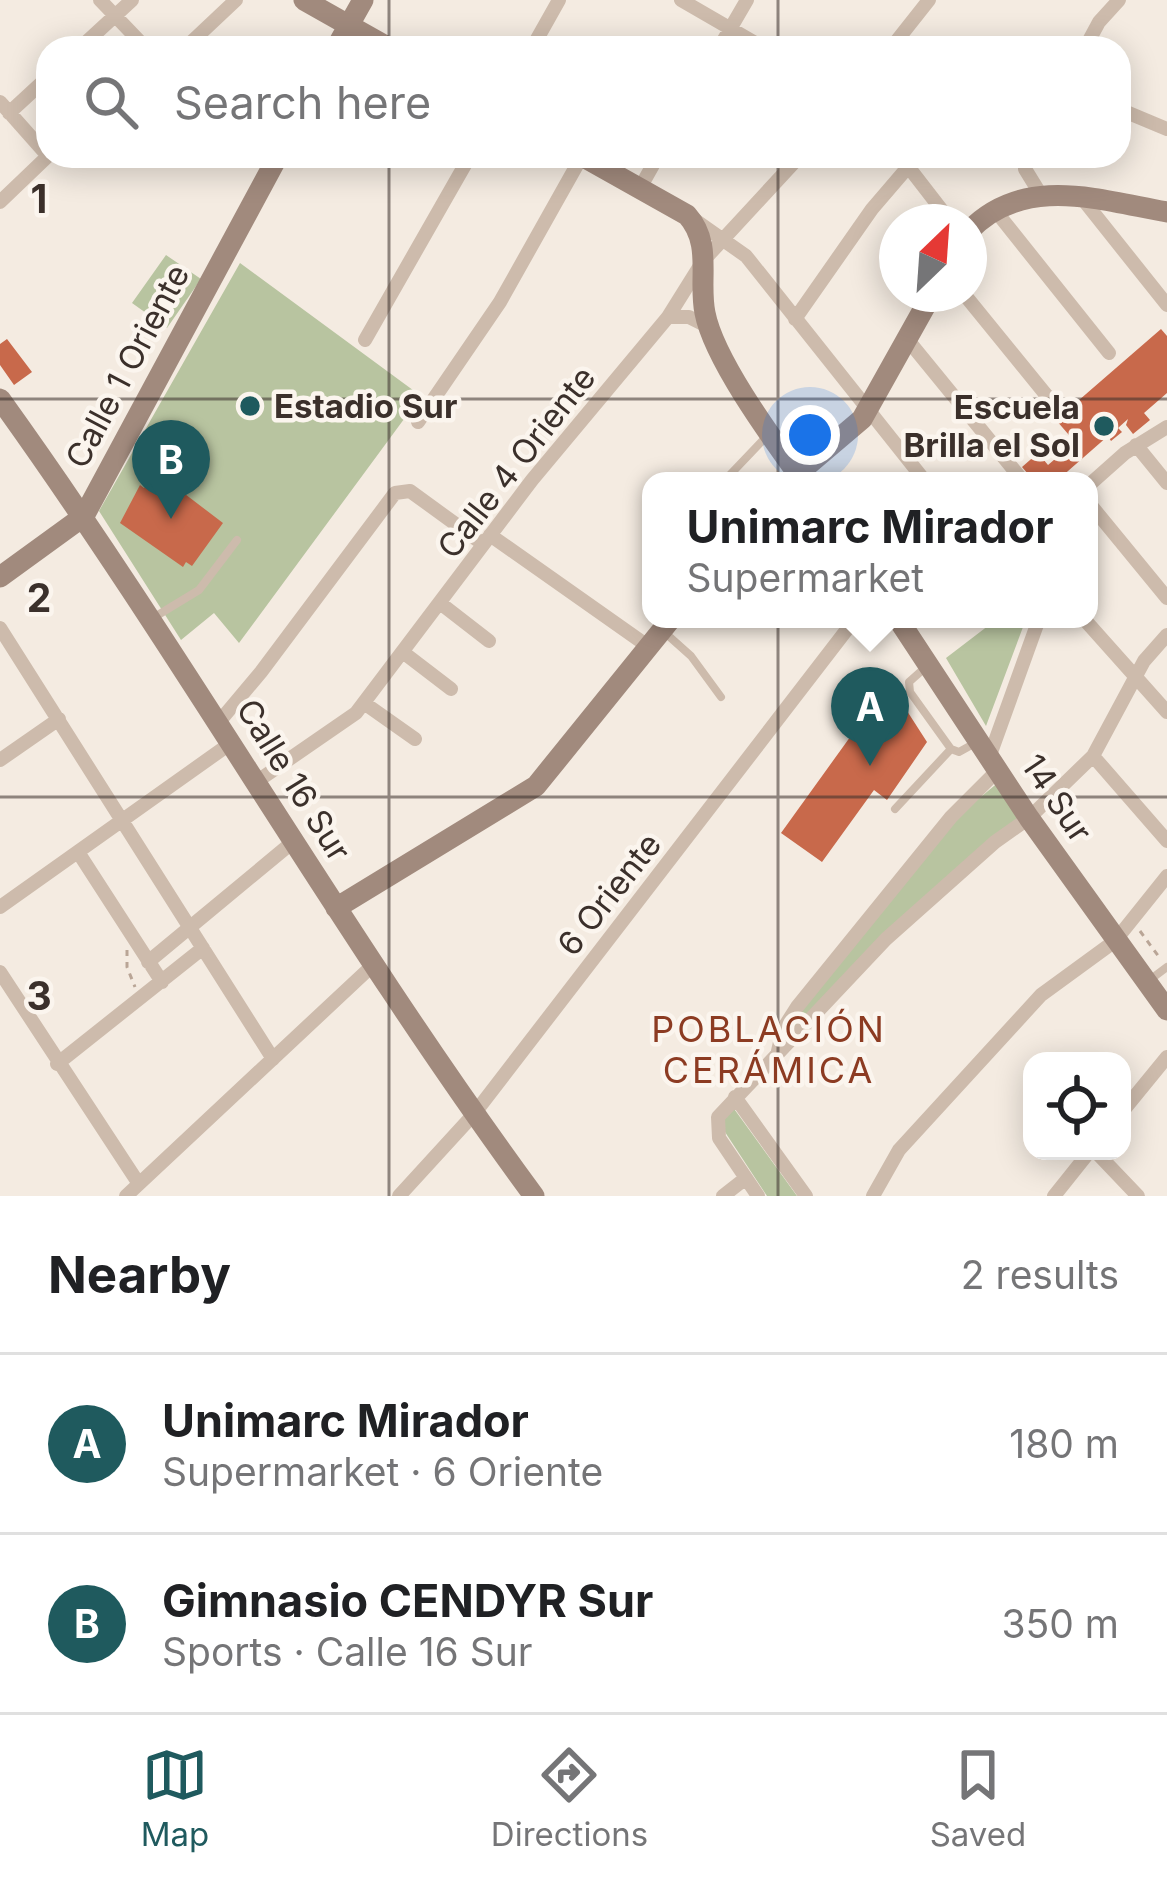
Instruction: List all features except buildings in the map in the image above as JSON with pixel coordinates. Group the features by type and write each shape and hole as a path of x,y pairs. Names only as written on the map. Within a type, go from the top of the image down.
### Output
{"main road":[{"path":"304,0 368,36"},
{"path":"342,36 362,0"},
{"name":"Calle 1 Oriente","path":"3,570 84,516 272,168"},
{"path":"604,168 687,215 700,234 703,303 709,327 793,472"},
{"path":"987,215 1041,195 1167,212"},
{"path":"803,472 848,435 867,410 922,312"},
{"name":"Calle 16 Sur","path":"0,399 153,618 372,966 534,1196"},
{"name":"14 Sur","path":"904,628 1029,818 1167,1010"},
{"path":"336,908 536,786 661,632"}],"street":[{"path":"100,0 134,36"},
{"path":"93,36 132,0"},
{"path":"198,36 236,0"},
{"path":"539,36 559,0"},
{"path":"681,0 744,36"},
{"path":"726,36 747,0"},
{"path":"900,36 929,0"},
{"path":"1091,36 1119,0"},
{"path":"36,85 5,107 36,142"},
{"path":"1131,115 1167,129"},
{"path":"0,202 36,168"},
{"path":"364,340 463,168"},
{"path":"418,422 500,302 575,168"},
{"path":"640,188 651,168"},
{"name":"Calle 4 Oriente","path":"256,782 356,713 486,539 668,317 703,260 789,168"},
{"path":"795,319 899,168"},
{"path":"910,168 938,204"},
{"path":"1027,168 1041,195"},
{"path":"1081,197 1167,304"},
{"path":"994,209 1109,352"},
{"path":"687,215 746,256 918,472"},
{"path":"979,312 1047,396"},
{"path":"668,317 689,317 709,327"},
{"path":"907,339 1016,472"},
{"path":"1098,478 1167,427"},
{"path":"1136,446 1167,483"},
{"path":"219,722 395,493 410,490 486,539 642,622"},
{"path":"1098,514 1167,598"},
{"path":"440,603 489,641"},
{"path":"0,628 273,1059"},
{"name":"6 Oriente","path":"399,1196 474,1114 848,628"},
{"path":"777,1056 783,1029 797,1007 951,817 989,756 1036,628"},
{"path":"1092,628 1167,712"},
{"path":"758,1196 719,1138 718,1117 886,939 995,842 1029,818 1093,756 1136,676 1167,635"},
{"path":"404,653 451,689"},
{"path":"364,703 415,739"},
{"path":"0,760 58,719"},
{"path":"0,907 232,743"},
{"path":"1093,756 1167,841"},
{"path":"148,962 294,841"},
{"path":"78,852 162,982"},
{"path":"873,1196 899,1150 1041,995 1115,941 1167,876"},
{"path":"57,1064 202,948"},
{"path":"126,1196 372,966"},
{"path":"0,972 139,1184"},
{"path":"1131,1101 1167,1057"},
{"path":"734,1097 806,1196"},
{"path":"1054,1196 1085,1160"},
{"path":"1102,1160 1138,1196"},
{"path":"723,1196 746,1178"}],"lane":[{"path":"733,472 771,433"},
{"path":"153,618 199,590 238,540"},
{"path":"661,632 691,656 721,697"},
{"path":"928,665 911,679 908,688 951,749 989,756"},
{"path":"895,809 951,749"},
{"path":"1146,983 1167,967"}],"path":[{"path":"1132,921 1167,967"},
{"path":"132,938 127,967 141,999"}],"green space":[{"path":"166,255 201,279 167,328 132,303"},
{"path":"240,263 421,396 239,643 214,613 181,640 99,511"},
{"path":"985,628 1023,628 986,726 946,658"},
{"path":"1000,781 1023,815 782,1046 787,1029 953,820"},
{"path":"732,1106 797,1196 767,1196 725,1132 723,1116"}],"place":[{"name":"Estadio Sur","path":"250,406"},
{"name":"Escuela Brilla el Sol","path":"1104,426"},
{"name":"Gimnasio CENDYR Sur","path":"171,519"},
{"name":"Unimarc Mirador","path":"870,766"}],"district":[{"name":"POBLACIÓN CERÁMICA","path":"769,1050"}]}
